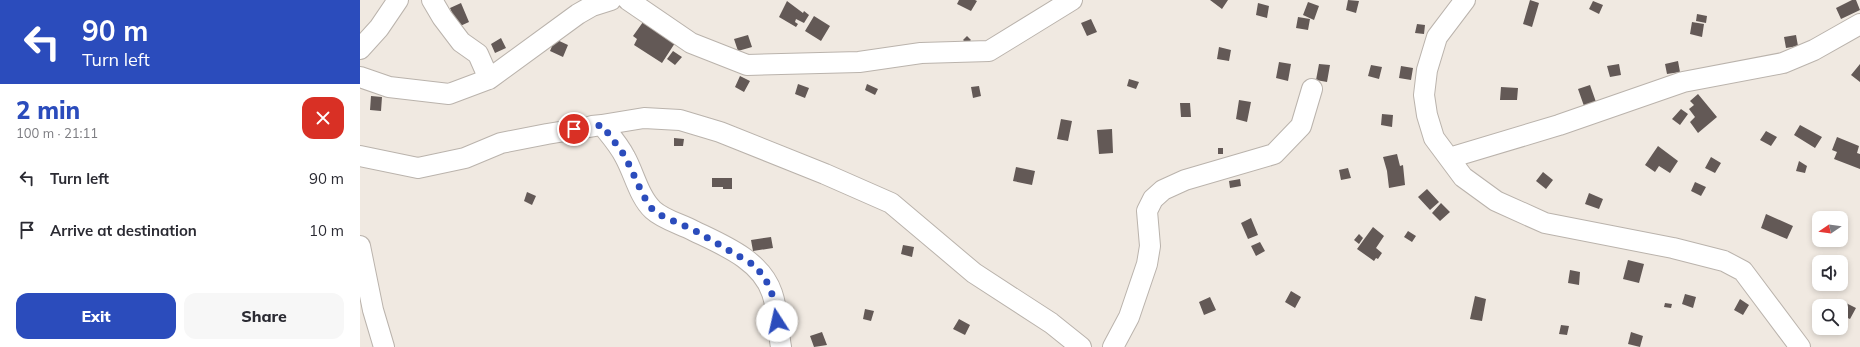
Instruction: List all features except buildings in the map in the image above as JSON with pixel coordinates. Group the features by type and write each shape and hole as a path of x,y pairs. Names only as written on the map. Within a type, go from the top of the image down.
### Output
{"street":[{"path":"360,49 379,28 398,0"},
{"path":"432,0 442,17 461,42 478,54 489,79"},
{"path":"360,77 388,87 449,94 489,79 578,14 592,6 611,0"},
{"path":"628,0 691,43 747,65 859,62 921,53 989,51 1072,0"},
{"path":"1465,0 1437,37 1426,76 1424,95 1427,116 1434,138 1463,177 1496,200 1545,223 1673,248 1724,261 1743,271 1800,347"},
{"path":"1449,158 1559,125 1683,82 1782,63 1814,50 1860,24"},
{"path":"1113,347 1129,317 1147,264 1150,246 1147,211 1153,199 1164,190 1185,180 1274,154 1301,126 1312,89"},
{"path":"360,156 418,168 465,158 501,143 587,127 644,118 680,120 720,132 826,174 891,203 974,273 1051,323 1082,347"},
{"path":"587,127 602,125 625,156 643,195 652,209 660,215 694,230 754,265 765,278 772,294 781,347"},
{"path":"360,246 373,310 384,347"}],"route":[{"path":"574,129 602,125 625,156 643,195 652,209 660,215 694,230 744,257 754,265 765,278 772,294 777,321"}]}
